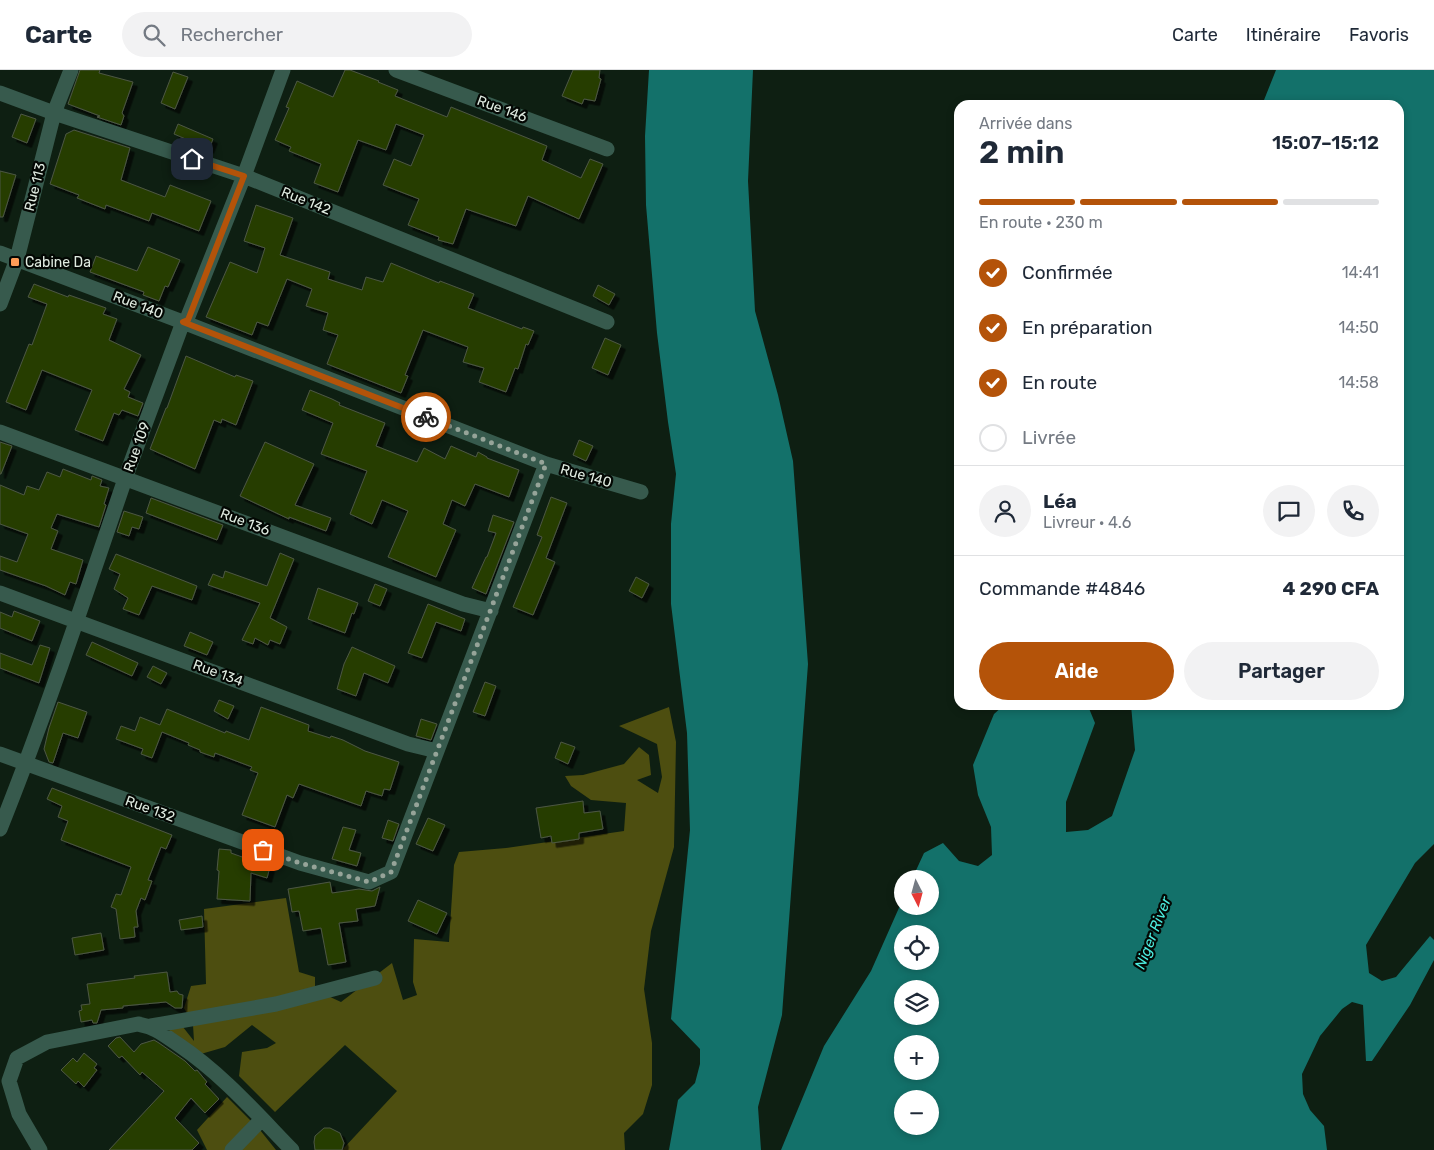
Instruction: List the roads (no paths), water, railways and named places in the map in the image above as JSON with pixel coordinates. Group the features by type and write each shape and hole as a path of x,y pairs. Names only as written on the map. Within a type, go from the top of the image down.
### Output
{"street":[{"name":"Rue 113","path":"0,304 17,259 54,113 71,70"},
{"name":"Rue 109","path":"0,829 26,764 78,621 126,478 183,322 188,320 283,70"},
{"name":"Rue 146","path":"396,70 607,149"},
{"name":"Rue 142","path":"0,93 54,113 244,176 607,322"},
{"name":"Rue 140","path":"0,253 183,322 546,464 641,492"},
{"name":"Rue 136","path":"0,432 463,604 491,611"},
{"name":"Rue 132","path":"0,754 300,863 369,882 391,872 546,464"},
{"name":"Rue 134","path":"0,593 408,744 437,751"},
{"path":"40,1150 19,1114 4,1080 17,1058 47,1042 138,1024 151,1026 276,1004 375,978"},
{"path":"151,1026 203,1061 292,1150"},
{"path":"232,1150 262,1119"}],"water":[{"path":"649,70 753,70 748,181 755,311 778,395 793,461 808,664 782,1015 758,1107 761,1150 669,1150 678,1100 695,1083 700,1064 700,1049 671,1019 690,830 687,733 671,604 671,524 676,474 657,333 646,205 645,136"},
{"name":"Niger River","path":"1276,70 1434,70 1434,844 1415,863 1366,945 1369,973 1382,981 1396,977 1430,936 1434,940 1434,960 1410,1005 1372,1061 1366,1061 1363,1005 1352,1002 1342,1009 1320,1036 1302,1074 1303,1094 1310,1110 1324,1126 1327,1150 781,1150 824,1046 871,971 896,915 939,915 939,870 916,870 924,853 943,843 959,861 978,866 992,855 991,827 978,795 973,765 994,714 998,710 1090,710 1095,723 1066,802 1066,832 1088,830 1112,816 1135,750 1131,710 1404,710 1404,100 1264,100"}],"place":[{"name":"Cabine Da","path":"15,262"}]}
